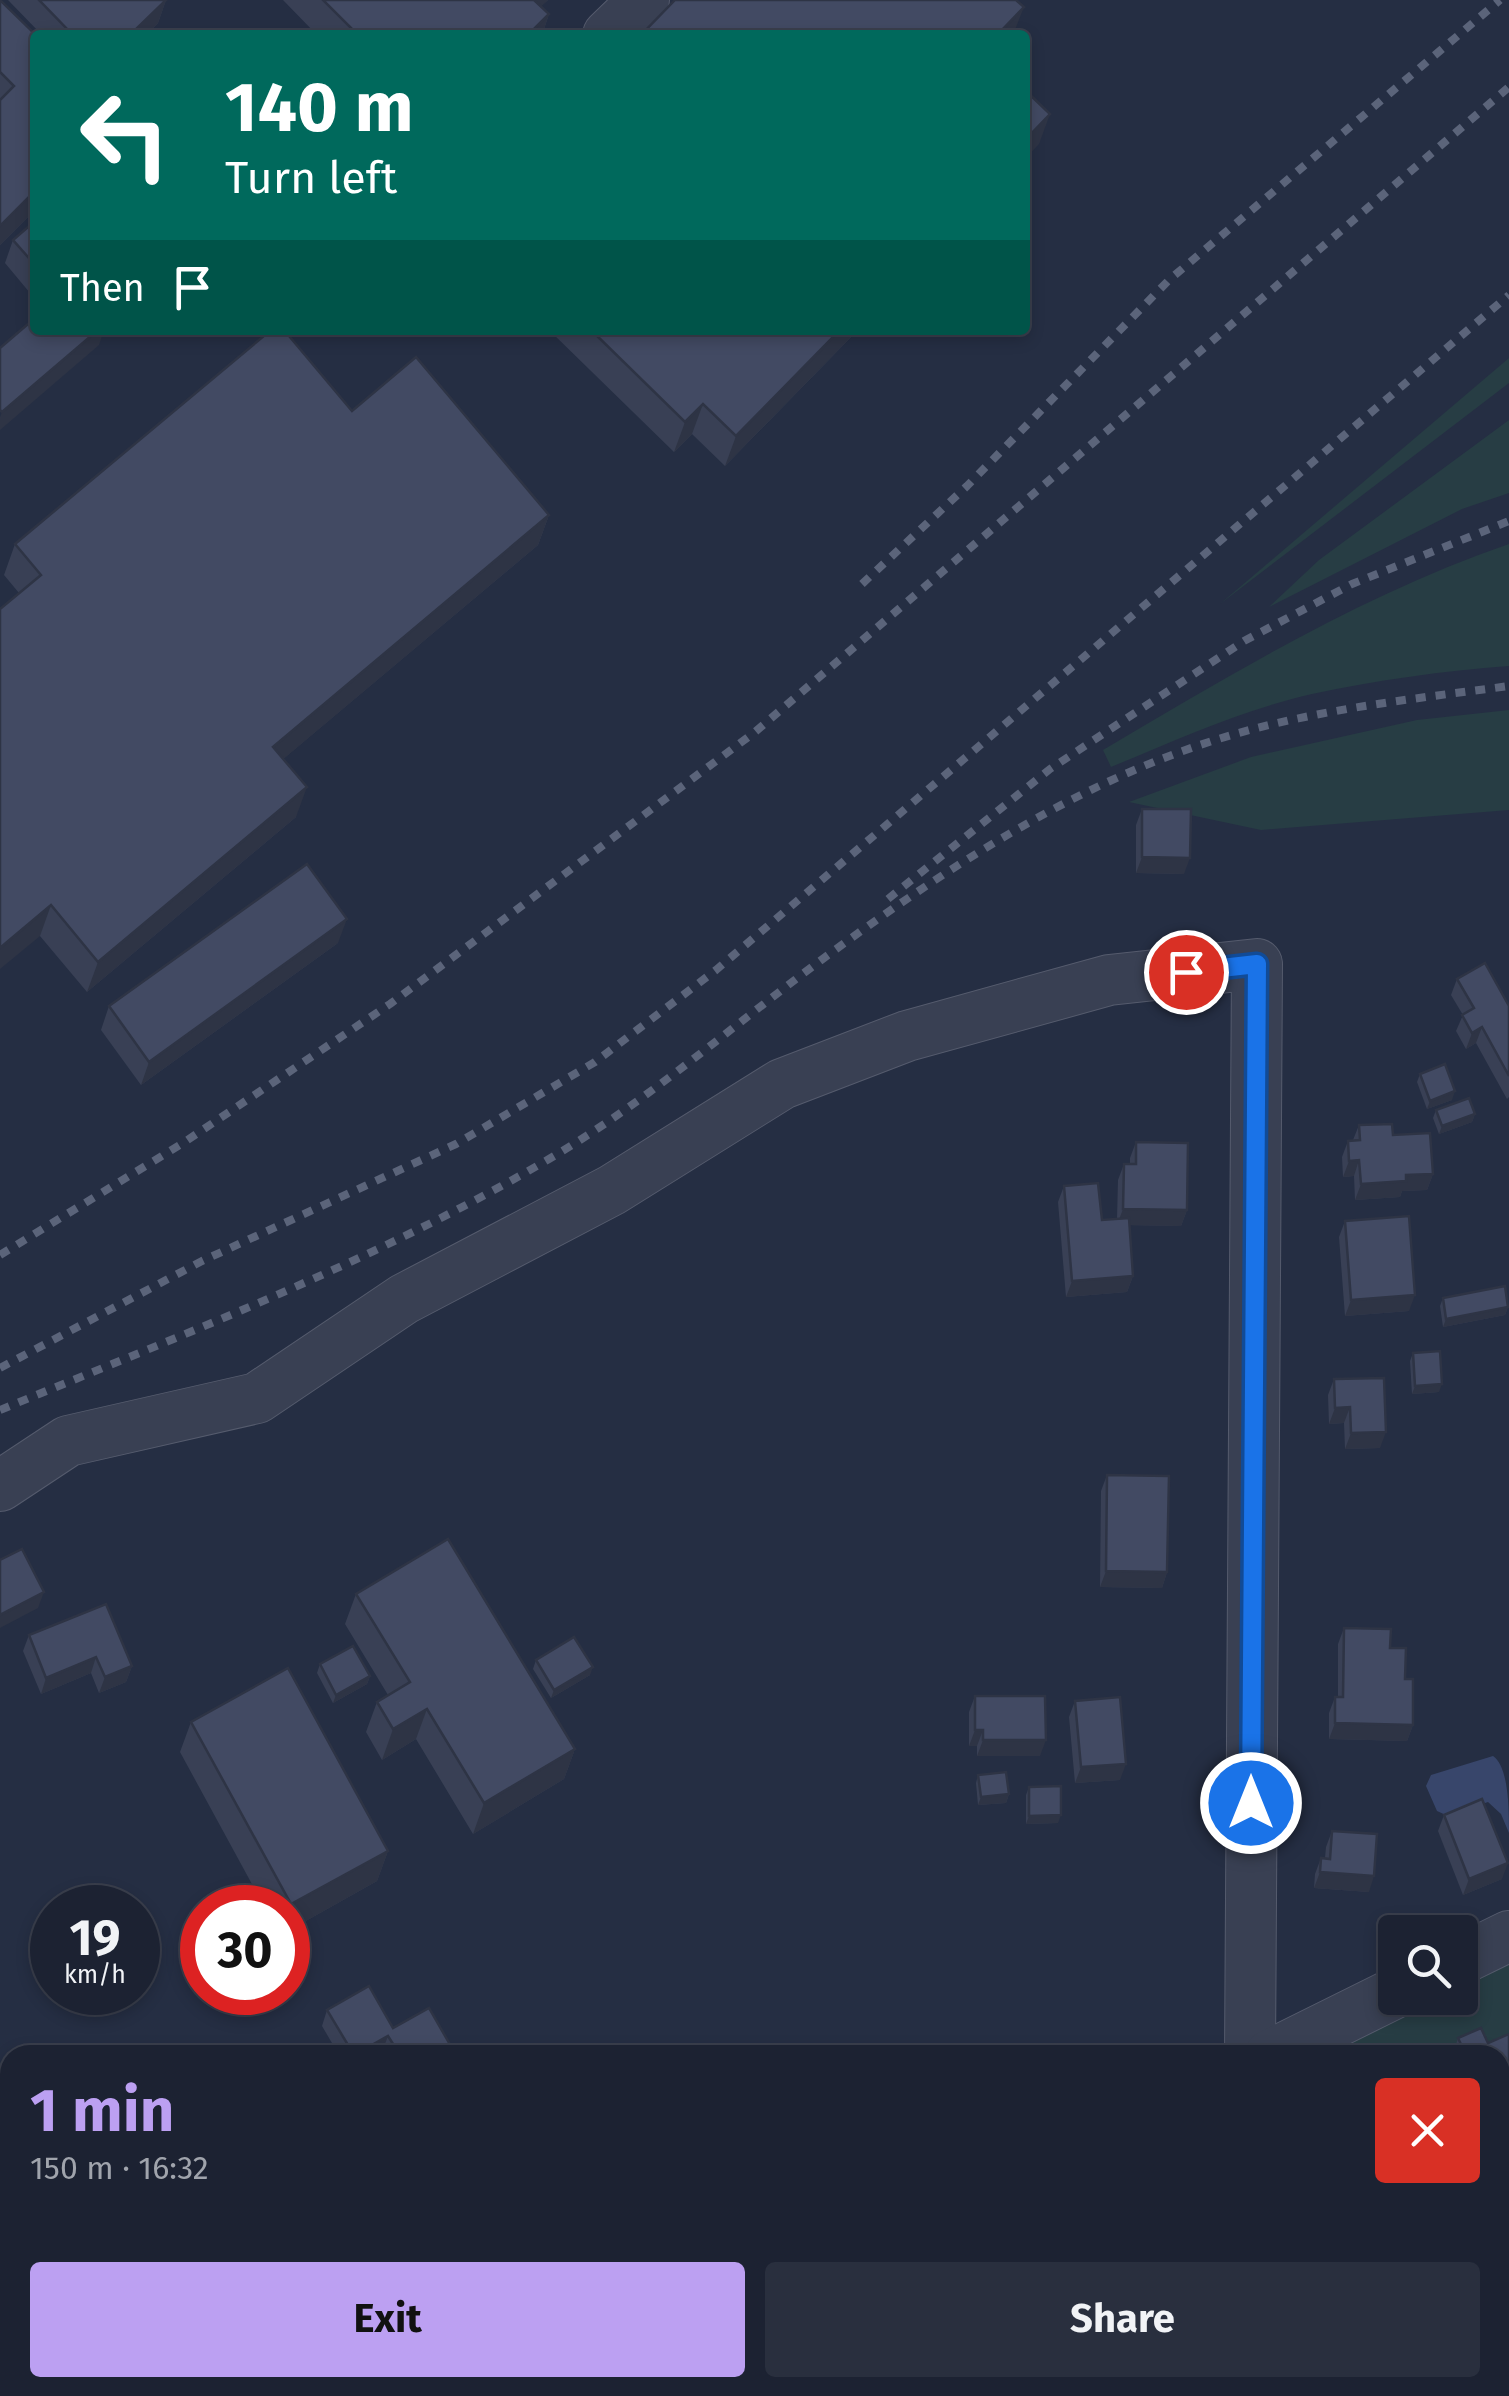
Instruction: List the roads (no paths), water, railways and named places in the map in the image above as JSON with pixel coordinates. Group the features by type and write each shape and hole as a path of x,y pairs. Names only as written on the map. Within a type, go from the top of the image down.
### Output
{"street":[{"path":"613,30 644,0"},
{"path":"0,1486 68,1441 257,1398 404,1299 612,1190 782,1084 907,1036 1109,980 1257,964 1250,2045"},
{"path":"1478,1951 1509,1936"},
{"path":"1290,2045 1378,2001"}],"water":[{"path":"1493,1756 1505,1779 1509,1833 1501,1814 1488,1802 1448,1816 1437,1811 1426,1786 1431,1775"}],"railway":[{"path":"862,584 967,486 1169,280 1500,0"},
{"path":"0,1255 183,1143 390,1004 755,732 1509,87"},
{"path":"0,1368 202,1261 456,1144 595,1062 716,970 1509,295"},
{"path":"888,899 1050,769 1244,641 1352,584 1509,521"},
{"path":"0,1410 348,1263 549,1159 655,1088 912,896 1004,837 1100,785 1200,745 1276,723 1509,686"}]}
